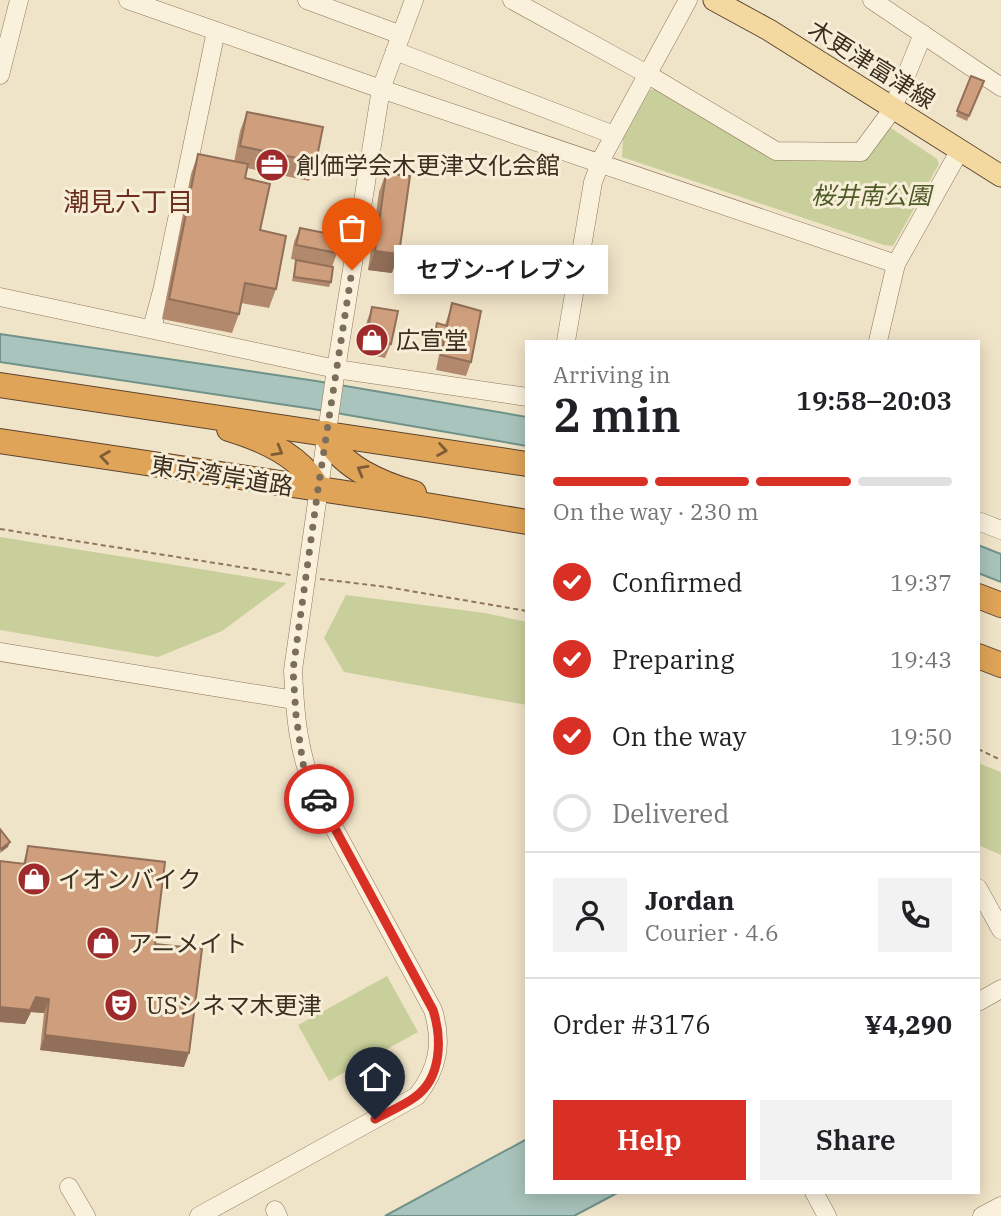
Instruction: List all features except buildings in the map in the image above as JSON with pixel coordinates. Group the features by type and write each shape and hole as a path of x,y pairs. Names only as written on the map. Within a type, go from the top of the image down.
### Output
{"highway":[{"path":"0,385 525,464"},
{"path":"120,403 229,429 258,440 302,466 311,475 318,489"},
{"path":"326,433 337,452 351,464 390,485 523,521"},
{"name":"東京湾岸道路","path":"0,441 523,521"},
{"path":"980,597 1001,606"},
{"path":"980,657 1001,665"}],"main road":[{"name":"木更津富津線","path":"714,0 769,30 892,110 1001,176"}],"street":[{"path":"0,74 19,0"},
{"path":"128,0 896,264"},
{"path":"307,0 398,43 614,135"},
{"path":"199,1216 417,1096 429,1080 438,1053 438,1026 433,1010 315,793 303,764 294,700 293,670 326,433 381,89 414,0"},
{"path":"512,0 647,74 776,151 861,152 892,110 923,34"},
{"path":"566,340 593,182 614,135 688,0"},
{"path":"873,0 1001,87"},
{"path":"152,328 163,287 216,31"},
{"path":"878,340 896,264 960,150"},
{"path":"0,297 336,369 525,397"},
{"path":"980,522 1001,530"},
{"path":"0,652 294,700"},
{"path":"980,892 1001,930"},
{"path":"980,1001 1001,989"},
{"path":"69,1187 86,1216"},
{"path":"815,1194 827,1216"},
{"path":"982,1216 1001,1206"}],"path":[{"path":"0,529 306,577 387,587 525,611"},
{"path":"980,750 1001,760"}],"green space":[{"name":"桜井南公園","path":"659,88 775,154 863,154 885,124 937,159 939,164 893,246 884,245 622,157 623,138 650,90"},
{"path":"0,537 287,583 222,631 158,657 0,630"},
{"path":"346,595 485,613 525,622 525,705 344,672 324,638"},
{"path":"980,764 1001,772 1001,855 980,846"},
{"path":"387,976 418,1032 329,1081 298,1025"}],"water":[{"path":"0,334 316,381 525,417 525,446 313,409 0,362"},
{"path":"980,546 1001,554 1001,582 980,574"},
{"path":"525,1140 525,1194 615,1194 574,1216 385,1216"}],"way so far":[{"path":"319,799 303,764 294,700 293,670 352,270"}],"place":[{"name":"創価学会木更津文化会館","path":"272,165"},
{"name":"セブン-イレブン","path":"352,270"},
{"name":"広宣堂","path":"372,340"},
{"name":"イオンバイク","path":"34,879"},
{"name":"アニメイト","path":"103,943"},
{"name":"USシネマ木更津","path":"121,1005"}],"district":[{"name":"潮見六丁目","path":"128,201"}],"route":[{"path":"319,799 433,1010 438,1026 438,1053 429,1080 417,1096 375,1119"}]}
